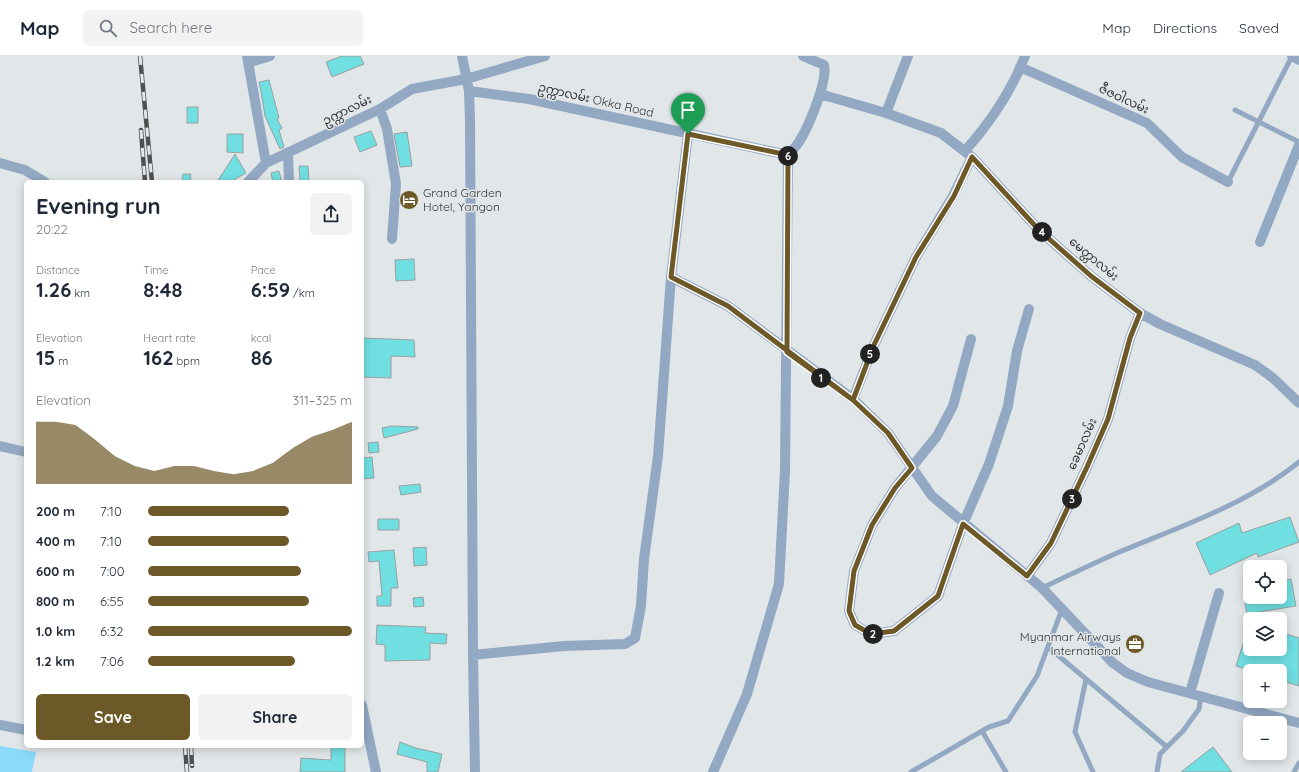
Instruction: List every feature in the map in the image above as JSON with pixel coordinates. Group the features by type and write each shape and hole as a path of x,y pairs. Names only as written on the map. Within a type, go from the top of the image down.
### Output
{"street":[{"path":"266,163 248,59 270,56"},
{"path":"462,56 469,92 470,118 475,772"},
{"name":"ဥက္ကာလမ်း","path":"250,180 266,163 380,109 412,89 466,79 545,56"},
{"path":"713,772 747,694 779,584 785,471 788,155 796,146 805,131 820,94 826,72 824,65 803,56"},
{"path":"886,113 908,56"},
{"path":"853,400 874,345 916,257 954,196 968,154 990,121 1020,67 1024,56"},
{"path":"1292,56 1299,60"},
{"name":"ဇီဇဝါလမ်း","path":"1020,67 1147,124 1182,157 1228,182"},
{"name":"ဥက္ကာလမ်း Okka Road","path":"469,92 529,99 788,155"},
{"name":"မေတ္တာလမ်း","path":"820,94 886,113 940,133 968,154 1039,230 1091,276 1140,313 1160,324 1255,365 1273,378 1299,403"},
{"path":"380,109 387,129 396,184 392,239"},
{"path":"473,655 557,646 625,644 635,638 641,606 644,559 658,456 671,277 688,134"},
{"path":"1260,242 1299,143"},
{"path":"288,153 289,180"},
{"path":"0,163 29,171 42,180"},
{"path":"671,277 728,306 787,352 853,400 888,433 932,496 963,524 1042,588 1113,663 1127,673 1148,682 1299,723"},
{"path":"971,339 953,406 937,436 895,488 872,525 854,571 849,611 855,625 871,634 894,631 938,596 963,524 989,464 1008,406 1017,351 1029,310"},
{"name":"ခေမာလမ်း","path":"1027,576 1051,543 1108,419 1130,338 1140,313"},
{"path":"0,446 24,452"},
{"path":"1190,693 1219,593"},
{"path":"364,715 376,772"},
{"path":"0,725 24,730"}],"lane":[{"path":"1228,182 1292,56"},
{"path":"1235,110 1299,143"},
{"path":"1042,588 1117,554 1186,527 1257,490 1299,462"},
{"path":"911,772 982,731 1008,721 1037,676 1062,608"},
{"path":"1048,646 1167,747"},
{"path":"1086,679 1075,732 1093,772"},
{"path":"1157,772 1160,754 1182,731 1199,709 1201,696"},
{"path":"982,731 1006,772"},
{"path":"1294,772 1299,763"}],"shaded area":[{"path":"0,746 36,752 32,772 0,772"}],"building":[{"path":"342,56 360,56 364,64 332,77 326,62"},
{"path":"269,80 279,118 277,119 282,128 279,130 284,147 280,149 265,116 259,82"},
{"path":"187,107 198,107 198,123 187,123"},
{"path":"371,131 377,145 360,152 354,137"},
{"path":"407,132 412,166 400,167 394,134"},
{"path":"227,134 243,134 243,153 227,152"},
{"path":"235,154 246,173 234,180 218,180"},
{"path":"299,166 308,166 309,180 300,180"},
{"path":"279,171 281,180 273,180 271,173"},
{"path":"183,174 191,174 190,180 182,180"},
{"path":"414,259 415,280 396,281 395,260"},
{"path":"364,338 414,340 415,357 391,356 391,378 364,377"},
{"path":"392,426 418,427 418,429 384,438 382,428"},
{"path":"378,442 379,452 369,453 368,443"},
{"path":"372,457 374,478 364,479 364,458"},
{"path":"420,484 421,492 401,495 399,486"},
{"path":"1290,517 1299,542 1258,557 1257,553 1210,575 1196,543 1239,523 1242,533"},
{"path":"378,519 399,519 399,530 378,530"},
{"path":"426,547 427,565 414,566 413,548"},
{"path":"394,550 398,588 391,588 391,606 377,606 377,596 382,596 379,561 369,562 368,552"},
{"path":"1291,579 1296,606 1259,612 1247,612 1245,604 1287,604 1287,580"},
{"path":"423,597 424,606 414,607 413,598"},
{"path":"377,625 426,627 425,633 447,634 446,644 430,643 430,660 385,661 385,645 376,644"},
{"path":"1287,634 1299,638 1299,686 1287,682 1287,664 1243,664 1243,668 1236,666 1243,644 1243,656 1287,656"},
{"path":"400,742 416,748 442,754 438,772 427,772 427,762 397,754"},
{"path":"1213,747 1232,772 1181,772"},
{"path":"331,748 345,748 345,772 300,772 301,758 331,760"}],"railway":[{"path":"140,56 152,180"},
{"path":"141,130 145,180"},
{"path":"185,748 187,772"},
{"path":"191,748 192,766"}],"place":[{"name":"Grand Garden Hotel, Yangon","path":"409,200"},
{"name":"Myanmar Airways International","path":"1135,644"}],"route":[{"path":"688,134 671,277 728,306 787,352 853,400 888,433 912,468 895,488 872,525 854,571 849,611 855,625 871,634 894,631 938,596 963,524 997,550 1027,576 1051,543 1108,419 1130,338 1140,313 1091,276 1039,230 972,157 954,196 933,227 916,257 874,345 853,400 821,377 787,352 788,155 688,134"}]}
